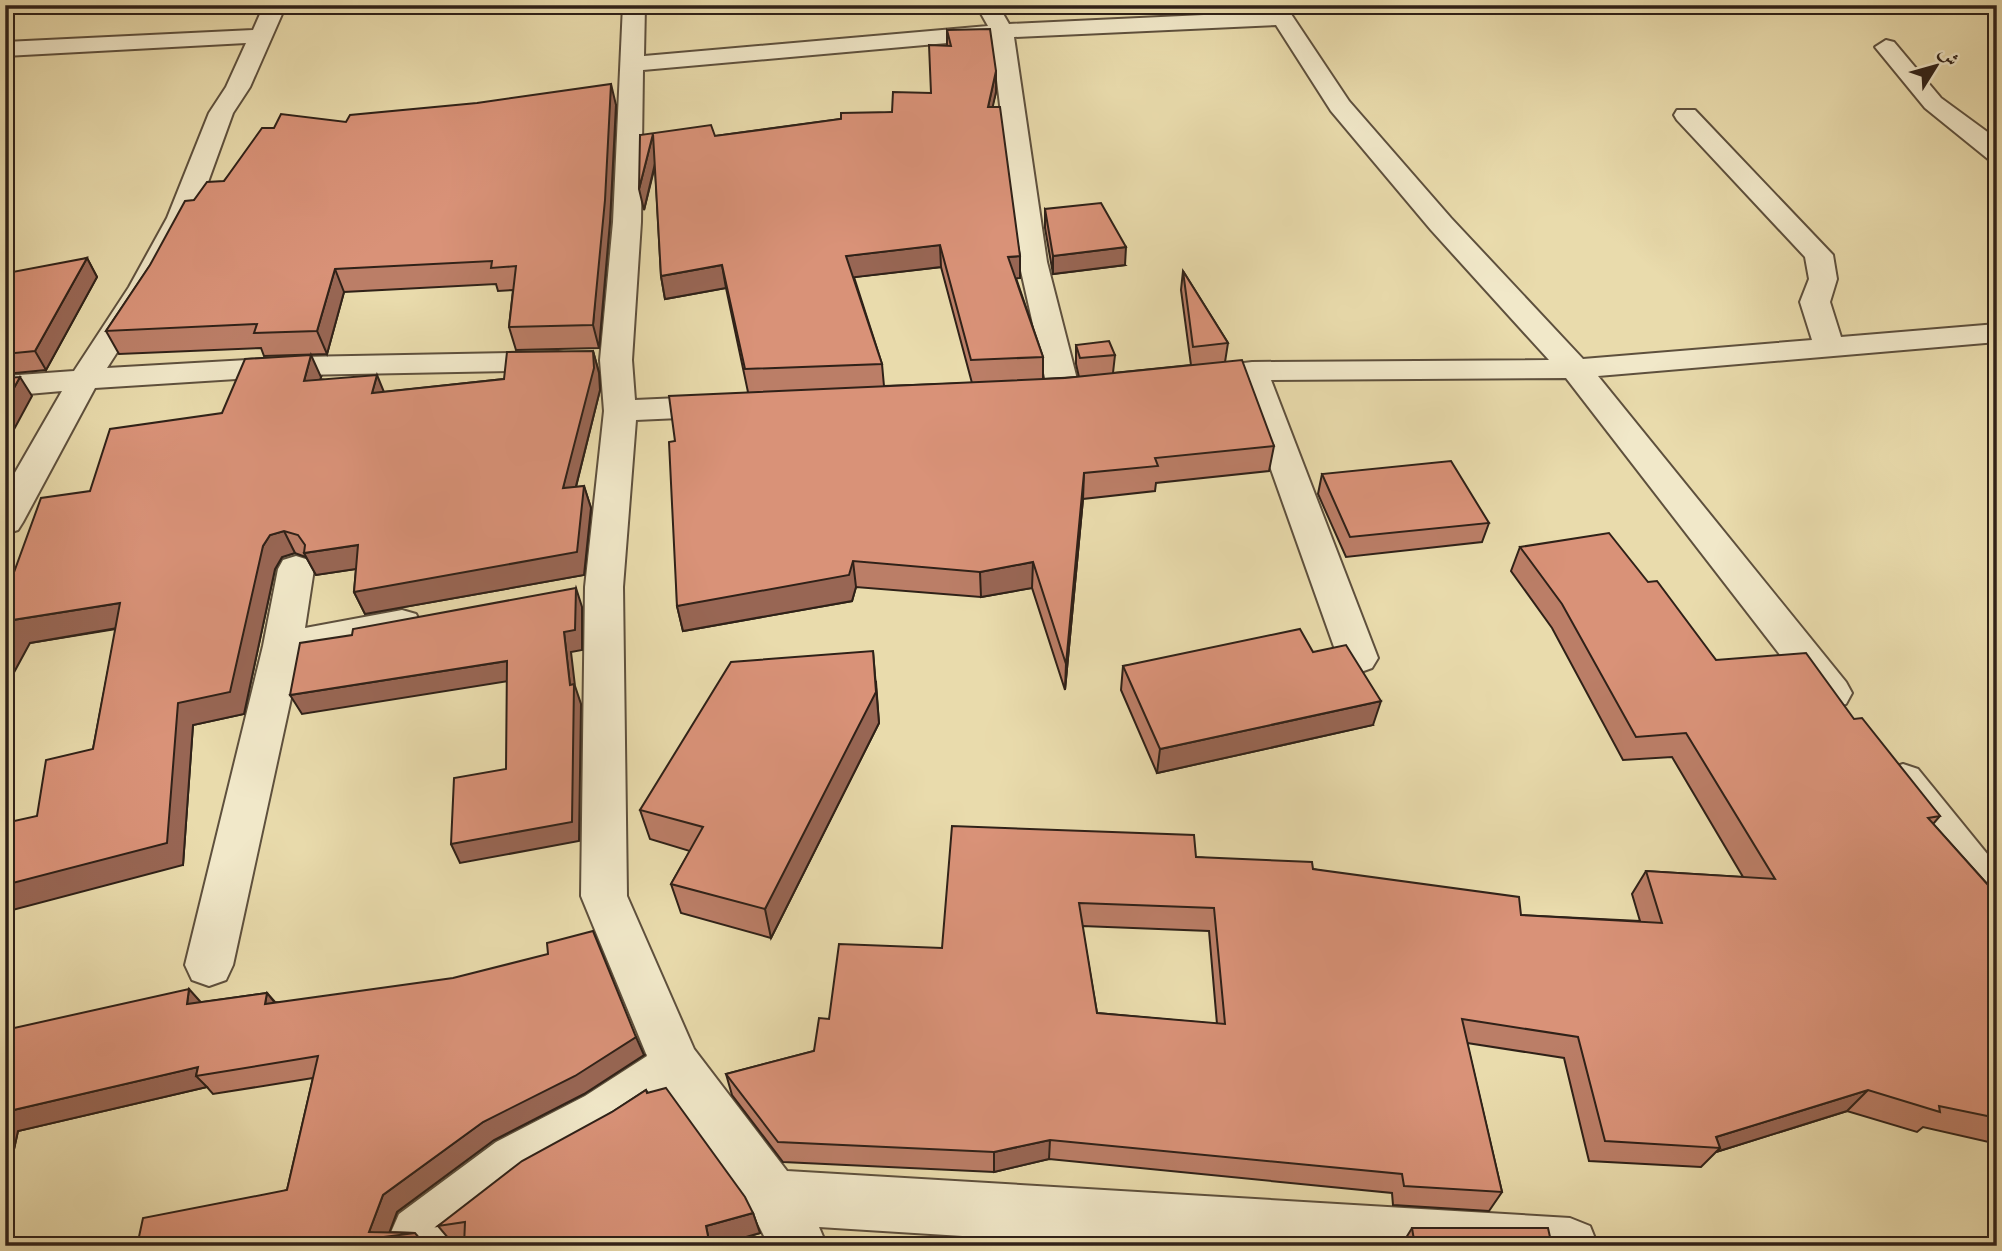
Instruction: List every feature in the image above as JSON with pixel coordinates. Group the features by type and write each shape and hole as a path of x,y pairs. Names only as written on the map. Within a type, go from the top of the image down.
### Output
{"street":[{"path":"5,522 84,380 144,287 181,218 221,113 238,87 275,5"},
{"path":"634,5 627,222 616,360 620,411 604,587 604,896 676,1066 773,1197 799,1246"},
{"path":"987,5 1002,31 1033,262 1063,391"},
{"path":"632,64 1002,31 1279,12 1340,106 1441,224 1575,369 1850,716"},
{"path":"5,49 261,36"},
{"path":"1886,47 1933,103 1987,143 1997,154"},
{"path":"1686,115 1819,255 1823,279 1815,302 1829,346"},
{"path":"1171,380 1252,372 1575,369 1997,333"},
{"path":"5,387 299,366 616,360"},
{"path":"1252,372 1358,658"},
{"path":"620,411 758,405"},
{"path":"209,965 283,646 296,569"},
{"path":"564,594 604,587"},
{"path":"283,646 443,616"},
{"path":"1885,759 1997,900"},
{"path":"413,1246 419,1234 515,1161 603,1114 676,1066"},
{"path":"773,1197 1570,1246"}],"building":[{"path":"990,29 996,71 988,107 1000,107 1020,256 1008,257 1043,357 971,360 940,245 846,256 882,364 745,369 722,265 661,276 653,134 639,189 640,135 711,125 715,136 841,119 841,113 892,112 893,92 931,93 929,45 951,46 947,30"},
{"path":"611,84 605,200 593,325 509,327 516,266 491,268 492,261 335,269 317,331 254,333 257,324 106,331 150,265 185,201 194,200 207,182 224,181 262,128 274,128 281,114 346,122 350,115 477,103"},
{"path":"1101,203 1126,247 1053,256 1045,209"},
{"path":"87,258 35,351 5,354 7,273"},
{"path":"1183,271 1228,343 1193,347"},
{"path":"1109,341 1115,355 1080,358 1076,345"},
{"path":"593,351 594,368 563,488 584,486 577,552 354,592 358,545 304,553 305,545 298,535 284,531 270,535 263,546 230,692 178,703 167,843 5,885 5,823 37,816 46,760 93,749 120,603 13,620 5,634 5,597 41,498 90,491 110,429 222,413 245,359 311,355 304,381 377,375 372,393 504,379 507,352"},
{"path":"1242,360 1274,446 1155,458 1158,466 1084,473 1066,664 1033,562 980,572 853,561 849,575 677,606 669,442 675,441 669,396 1065,378"},
{"path":"20,377 5,404 5,378"},
{"path":"1451,461 1489,523 1350,537 1322,474"},
{"path":"1609,533 1648,582 1657,581 1716,660 1806,653 1854,719 1862,718 1940,816 1928,818 1997,895 1997,1118 1939,1106 1940,1112 1868,1090 1716,1137 1720,1148 1605,1141 1578,1037 1462,1019 1502,1192 1404,1186 1402,1174 1050,1140 994,1152 778,1142 726,1074 814,1051 819,1018 829,1019 839,944 942,948 952,826 1194,835 1196,857 1312,862 1313,869 1519,897 1521,915 1662,923 1646,871 1775,879 1686,733 1636,737 1562,604 1520,547","holes":["1079,903 1214,908 1225,1024 1097,1013"]},
{"path":"576,588 575,630 564,632 570,685 574,684 572,822 451,844 454,778 506,769 507,661 290,695 300,643 352,635 353,629"},
{"path":"1300,629 1313,652 1346,645 1381,701 1160,749 1123,666"},
{"path":"873,651 876,692 765,909 671,884 703,827 640,810 731,662"},
{"path":"593,931 636,1037 575,1076 483,1122 383,1195 369,1232 415,1233 313,1246 137,1246 143,1218 287,1190 318,1056 196,1076 198,1067 5,1112 5,1030 189,989 187,1004 267,993 265,1004 453,978 548,954 547,943"},
{"path":"666,1088 745,1197 753,1213 706,1226 710,1246 464,1246 465,1222 438,1226 522,1161 612,1112 646,1090 647,1093"},
{"path":"1412,1228 1548,1228 1552,1246 1415,1246"},
{"path":"1790,1237 1794,1246 1672,1246"}]}
